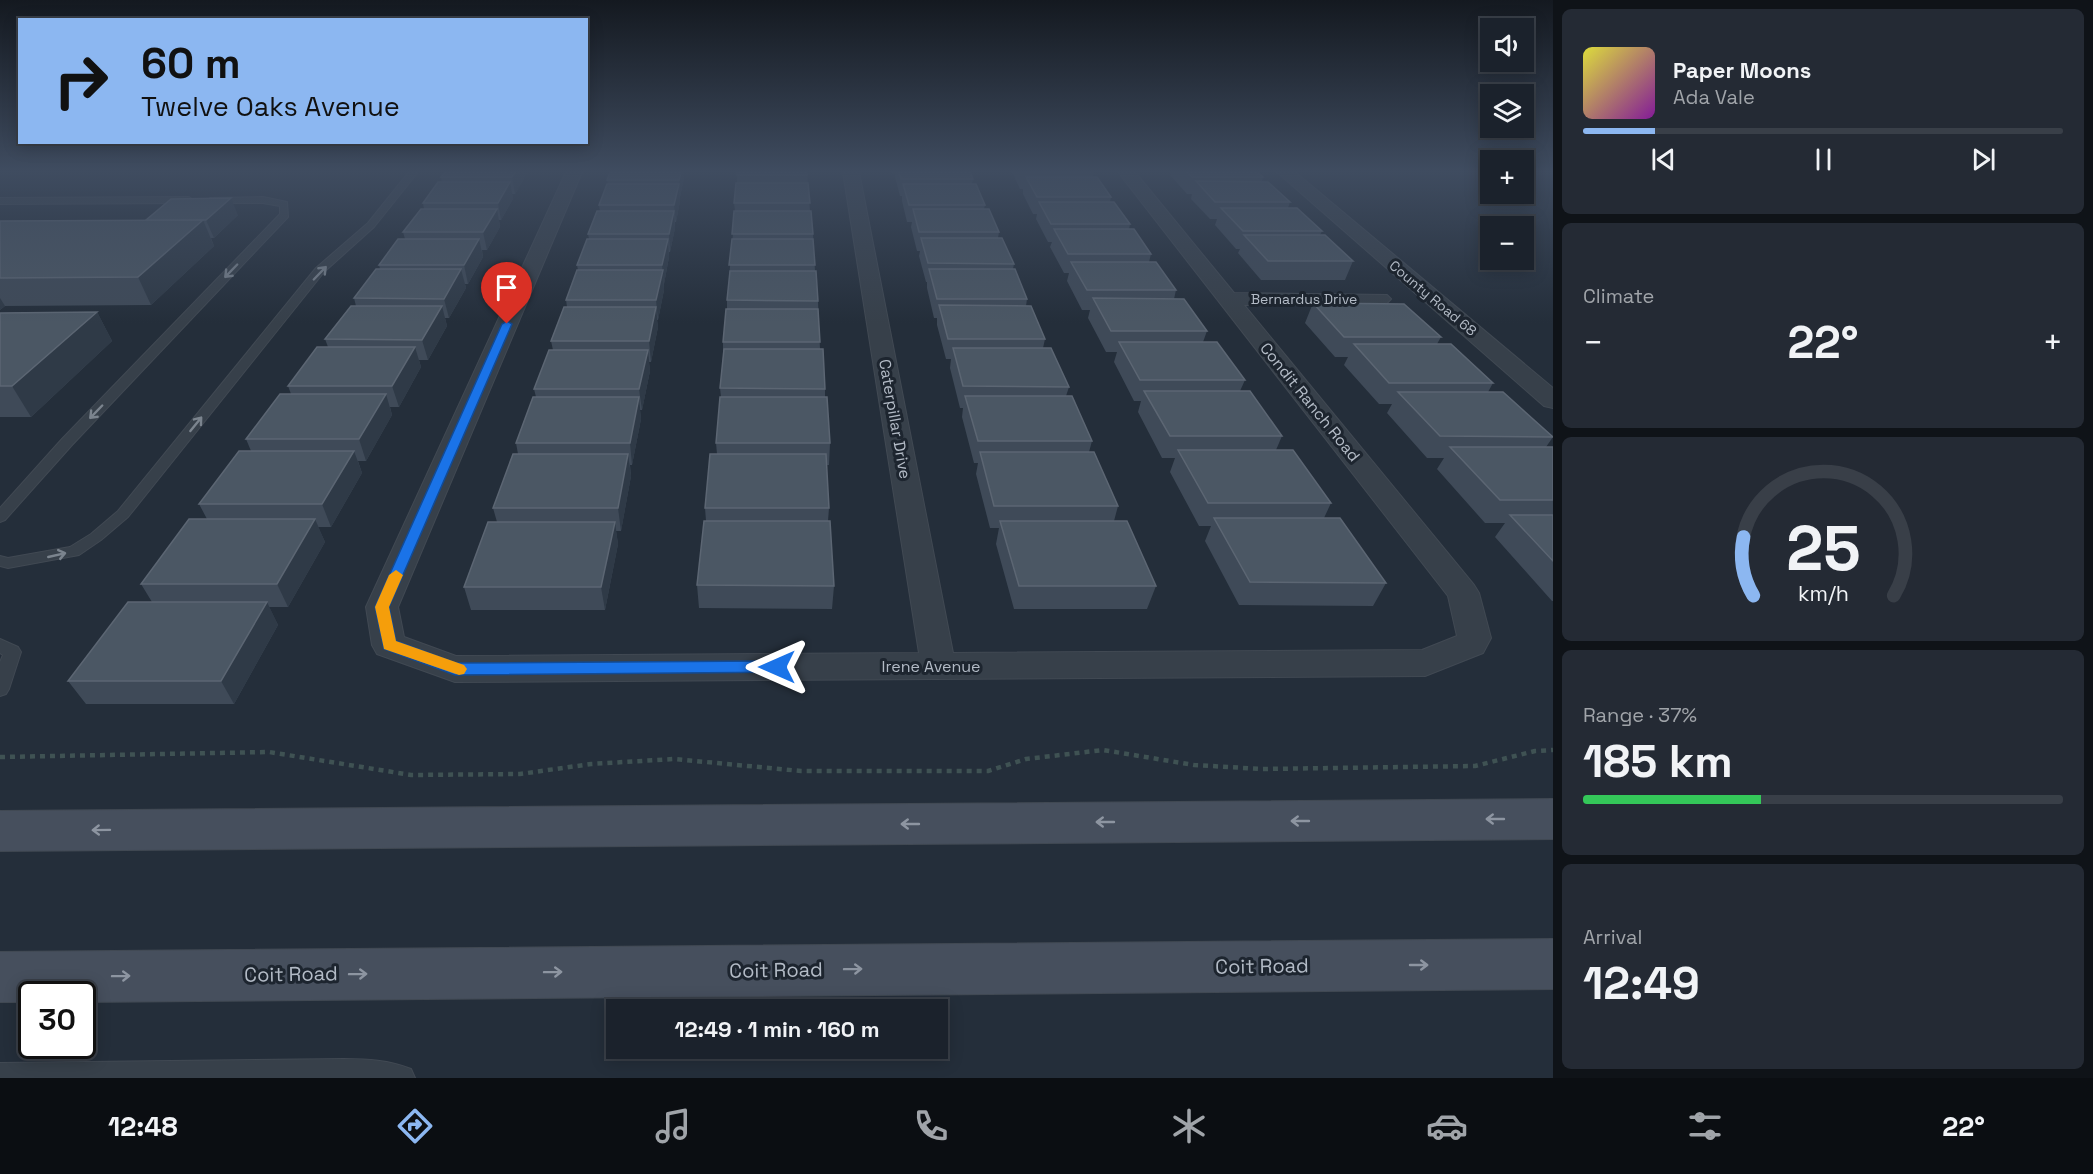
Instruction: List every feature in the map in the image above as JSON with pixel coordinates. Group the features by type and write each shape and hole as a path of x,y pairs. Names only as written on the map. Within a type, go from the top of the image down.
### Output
{"main road":[{"path":"0,831 1553,819"},
{"name":"Coit Road","path":"0,977 1553,963"}],"street":[{"name":"Irene Avenue","path":"552,222 382,607 389,645 455,669 1425,663 1471,644 1472,641"},
{"name":"Caterpillar Drive","path":"860,222 938,666"},
{"name":"Condit Ranch Road","path":"1166,222 1463,593 1474,638 1472,641"},
{"name":"County Road 68","path":"1345,222 1553,401"},
{"name":"Bernardus Drive","path":"1227,299 1380,299"}],"lane":[{"path":"0,517 67,442 278,222"},
{"path":"0,561 8,564 74,551 96,537 123,514 321,270 347,250 375,222"},
{"path":"0,645 12,652 0,689"},
{"path":"0,1074 344,1071 374,1072 402,1078"}],"path":[{"path":"0,757 269,752 422,775 520,774 591,764 674,759 801,771 988,771 1026,759 1103,750 1194,765 1262,769 1475,766 1535,751 1553,750"}],"building":[{"path":"0,222 200,222 138,277 0,278"},
{"path":"411,222 489,222 483,232 403,232"},
{"path":"593,222 672,222 669,234 588,234"},
{"path":"733,222 812,222 813,234 732,234"},
{"path":"916,222 995,222 999,232 919,232"},
{"path":"1050,222 1130,224 1051,224"},
{"path":"1235,222 1313,222 1322,231 1243,231"},
{"path":"1054,229 1134,229 1151,254 1068,254"},
{"path":"1244,235 1325,235 1353,261 1268,261"},
{"path":"921,238 1002,238 1014,264 928,263"},
{"path":"398,239 479,239 464,265 379,265"},
{"path":"587,239 668,239 662,265 577,265"},
{"path":"732,239 813,239 815,265 729,265"},
{"path":"1071,262 1156,262 1176,290 1087,290"},
{"path":"376,269 461,269 444,299 354,298"},
{"path":"929,269 1015,269 1027,299 937,299"},
{"path":"577,270 663,270 656,300 566,300"},
{"path":"730,271 816,271 818,301 727,300"},
{"path":"1093,298 1184,299 1207,331 1111,331"},
{"path":"1313,303 1404,304 1441,337 1344,337"},
{"path":"939,305 1031,306 1045,339 948,339"},
{"path":"351,306 442,306 422,340 325,339"},
{"path":"564,307 656,307 649,341 551,341"},
{"path":"726,309 818,309 820,342 723,342"},
{"path":"97,312 12,386 0,386 0,313"},
{"path":"1119,342 1217,342 1245,380 1140,380"},
{"path":"1354,344 1451,344 1493,383 1389,383"},
{"path":"317,347 415,347 392,386 288,386"},
{"path":"953,348 1051,348 1069,387 963,386"},
{"path":"724,349 823,349 825,389 720,388"},
{"path":"549,350 648,350 639,389 534,389"},
{"path":"1144,391 1250,391 1282,436 1170,436"},
{"path":"1398,392 1503,392 1553,437 1440,436"},
{"path":"280,394 386,394 359,439 246,439"},
{"path":"965,396 1072,396 1092,441 978,441"},
{"path":"533,397 639,397 630,443 516,443"},
{"path":"720,397 827,397 830,443 716,443"},
{"path":"1450,447 1553,447 1553,500 1500,500"},
{"path":"1178,450 1293,450 1331,503 1208,503"},
{"path":"239,451 354,451 322,504 199,504"},
{"path":"980,452 1094,452 1118,506 994,506"},
{"path":"513,454 628,454 618,508 493,508"},
{"path":"710,454 826,454 829,508 705,508"},
{"path":"1510,515 1553,515 1553,561"},
{"path":"1214,518 1340,518 1386,583 1250,582"},
{"path":"189,519 315,519 277,584 141,584"},
{"path":"704,521 830,521 834,586 697,585"},
{"path":"1000,521 1127,521 1156,586 1019,586"},
{"path":"488,522 615,522 601,587 464,587"},
{"path":"128,602 267,602 221,681 68,681"}],"slow traffic":[{"path":"396,575 382,607 389,645 459,669"}],"route":[{"path":"507,324 382,607 389,645 455,669 777,667"}]}
